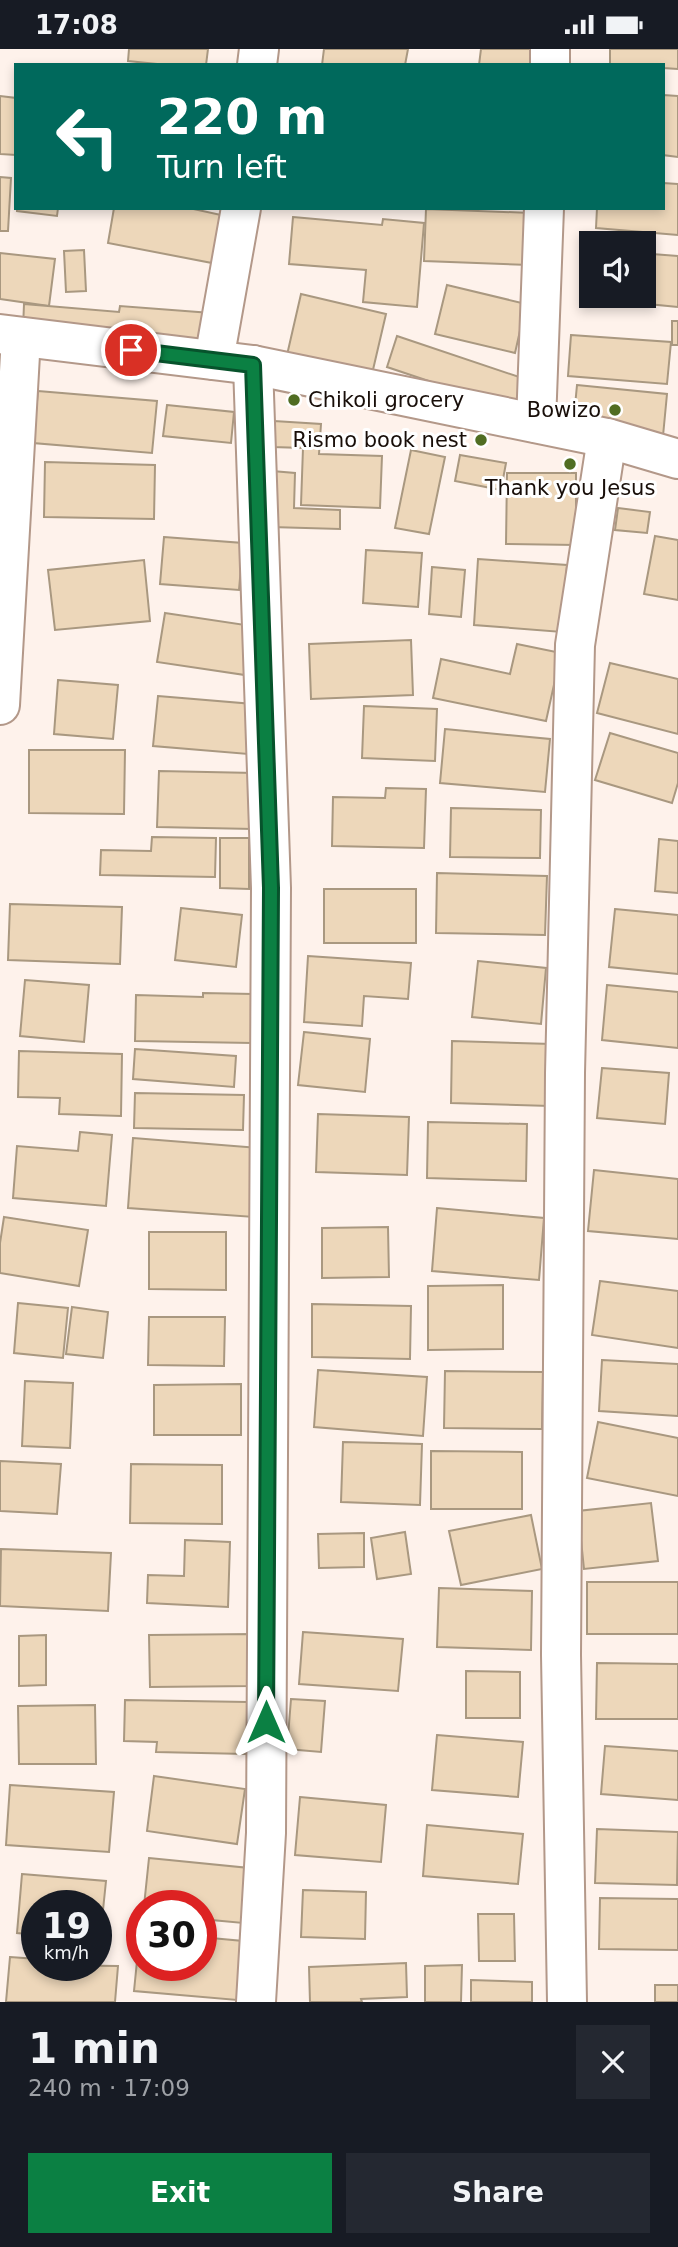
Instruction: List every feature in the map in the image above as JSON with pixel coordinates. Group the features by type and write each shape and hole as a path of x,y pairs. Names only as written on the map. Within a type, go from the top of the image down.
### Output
{"street":[{"path":"214,360 242,210"},
{"path":"536,423 544,210"},
{"path":"0,705 10,335 253,365 607,438 678,460"},
{"path":"253,365 271,888 266,1833 256,2002"},
{"path":"566,2002 561,1641 565,1073 575,645 607,438"}],"building":[{"path":"129,49 208,49 206,63 128,61"},
{"path":"324,49 408,49 405,63 322,63"},
{"path":"481,49 545,49 543,63 479,63"},
{"path":"610,49 678,49 678,69 665,68 665,63 610,63"},
{"path":"665,95 678,96 678,157 665,155"},
{"path":"0,96 14,98 14,155 0,154"},
{"path":"0,177 11,178 8,231 0,231"},
{"path":"665,183 678,184 678,235 656,231 596,228 597,210 665,210"},
{"path":"17,210 58,210 57,216"},
{"path":"114,210 198,210 221,215 212,263 108,243"},
{"path":"426,210 531,213 529,265 424,261"},
{"path":"293,217 382,225 383,219 424,223 417,307 363,302 366,270 289,264"},
{"path":"84,250 86,291 66,292 64,251"},
{"path":"0,253 55,259 49,306 0,299"},
{"path":"656,254 678,256 678,307 656,305"},
{"path":"447,285 526,304 515,353 435,334"},
{"path":"301,294 386,314 372,374 287,355"},
{"path":"24,304 119,312 120,306 237,315 235,346 23,329"},
{"path":"672,321 678,321 678,345 672,345"},
{"path":"571,335 671,342 667,384 568,376"},
{"path":"397,336 540,384 530,415 387,367"},
{"path":"577,385 667,394 663,436 573,427"},
{"path":"38,391 157,401 152,453 33,443"},
{"path":"167,405 234,412 231,443 163,436"},
{"path":"274,421 321,424 319,454 382,456 380,508 301,505 303,448 273,447"},
{"path":"411,450 445,457 429,534 395,528"},
{"path":"460,455 506,463 501,490 455,481"},
{"path":"45,462 155,465 154,519 44,517"},
{"path":"272,471 295,473 294,508 340,510 340,529 271,527"},
{"path":"507,473 576,473 576,545 506,544"},
{"path":"618,508 650,512 647,533 615,530"},
{"path":"655,536 678,540 678,600 644,594"},
{"path":"164,537 243,543 239,590 160,584"},
{"path":"366,550 422,553 418,607 363,603"},
{"path":"478,559 567,565 562,632 474,625"},
{"path":"144,560 150,621 55,630 48,570"},
{"path":"432,567 465,570 461,617 429,614"},
{"path":"165,613 252,626 245,675 157,662"},
{"path":"411,640 413,695 311,699 309,644"},
{"path":"517,644 561,653 546,721 433,698 441,659 510,674"},
{"path":"610,663 678,679 678,734 597,713"},
{"path":"58,680 118,685 113,739 54,734"},
{"path":"158,696 253,704 248,754 153,746"},
{"path":"364,706 437,709 435,761 362,758"},
{"path":"445,729 550,739 545,792 440,783"},
{"path":"610,733 678,753 678,783 672,803 595,780"},
{"path":"29,750 125,750 124,814 29,813"},
{"path":"159,771 255,773 253,829 157,827"},
{"path":"386,788 426,789 424,848 332,846 333,797 385,798"},
{"path":"451,808 541,810 540,858 450,857"},
{"path":"152,837 216,838 215,877 100,875 101,850 151,851"},
{"path":"220,838 249,838 249,889 220,888"},
{"path":"659,839 678,841 678,893 655,891"},
{"path":"437,873 547,876 545,935 436,933"},
{"path":"324,889 416,889 416,943 324,943"},
{"path":"10,904 122,907 120,964 8,960"},
{"path":"181,908 242,915 236,967 175,960"},
{"path":"615,909 678,915 678,974 609,967"},
{"path":"308,956 411,963 408,999 364,996 362,1026 304,1022"},
{"path":"478,961 546,968 541,1024 472,1017"},
{"path":"25,980 89,985 84,1042 20,1036"},
{"path":"607,985 678,992 678,1048 602,1040"},
{"path":"203,993 253,994 252,1043 135,1041 136,995 203,997"},
{"path":"304,1032 370,1039 365,1092 298,1085"},
{"path":"452,1041 552,1044 550,1106 451,1103"},
{"path":"135,1049 236,1056 234,1087 133,1079"},
{"path":"19,1051 122,1054 121,1116 59,1114 60,1098 18,1097"},
{"path":"602,1068 669,1073 665,1124 597,1118"},
{"path":"135,1093 244,1095 243,1130 134,1128"},
{"path":"318,1114 409,1117 407,1175 316,1172"},
{"path":"428,1122 527,1124 526,1181 427,1178"},
{"path":"80,1132 112,1135 106,1206 13,1198 17,1146 78,1151"},
{"path":"133,1138 259,1148 254,1217 128,1208"},
{"path":"594,1170 678,1179 678,1239 588,1231"},
{"path":"437,1208 544,1218 539,1280 432,1271"},
{"path":"4,1217 88,1230 79,1286 0,1273 0,1243"},
{"path":"388,1227 389,1277 322,1278 322,1228"},
{"path":"149,1232 226,1232 226,1290 149,1289"},
{"path":"600,1281 678,1291 678,1348 592,1335"},
{"path":"503,1285 503,1349 428,1350 428,1286"},
{"path":"18,1303 68,1308 63,1358 14,1353"},
{"path":"312,1304 411,1306 410,1359 312,1357"},
{"path":"72,1307 108,1312 103,1358 66,1354"},
{"path":"149,1317 225,1317 224,1366 148,1365"},
{"path":"602,1360 678,1364 678,1416 599,1411"},
{"path":"318,1370 427,1377 423,1436 314,1427"},
{"path":"445,1371 543,1372 542,1429 444,1428"},
{"path":"25,1381 73,1383 70,1448 22,1446"},
{"path":"241,1384 241,1435 154,1435 154,1385"},
{"path":"598,1422 678,1438 678,1496 587,1478"},
{"path":"343,1442 422,1444 420,1505 341,1502"},
{"path":"431,1451 522,1452 522,1509 431,1509"},
{"path":"0,1461 61,1464 57,1514 0,1511"},
{"path":"131,1464 222,1465 222,1524 130,1523"},
{"path":"651,1503 658,1561 584,1569 578,1511"},
{"path":"531,1515 542,1569 461,1585 449,1531"},
{"path":"405,1532 411,1574 377,1579 371,1538"},
{"path":"364,1533 364,1567 319,1568 318,1534"},
{"path":"185,1540 230,1542 228,1607 147,1603 148,1575 184,1576"},
{"path":"1,1549 111,1553 108,1611 0,1606"},
{"path":"587,1582 678,1582 678,1634 587,1634"},
{"path":"439,1588 532,1591 531,1650 437,1647"},
{"path":"303,1632 403,1639 398,1691 299,1684"},
{"path":"253,1634 253,1686 150,1687 149,1635"},
{"path":"46,1635 46,1685 19,1686 19,1636"},
{"path":"597,1663 678,1664 678,1719 596,1719"},
{"path":"466,1671 520,1672 520,1718 466,1718"},
{"path":"291,1699 325,1701 321,1752 287,1749"},
{"path":"125,1700 248,1702 246,1754 156,1752 157,1742 124,1741"},
{"path":"95,1705 96,1764 19,1764 18,1706"},
{"path":"437,1735 523,1742 518,1797 432,1790"},
{"path":"605,1746 678,1751 678,1800 601,1794"},
{"path":"154,1776 245,1789 237,1844 147,1831"},
{"path":"10,1785 114,1792 109,1852 6,1845"},
{"path":"300,1797 386,1805 381,1862 295,1855"},
{"path":"427,1825 523,1834 518,1884 423,1876"},
{"path":"597,1829 678,1832 677,1885 595,1883"},
{"path":"149,1858 249,1868 243,1923 217,1921 217,1890 146,1890"},
{"path":"22,1874 106,1881 105,1890 21,1890 21,1933 17,1933"},
{"path":"303,1890 366,1892 365,1939 301,1937"},
{"path":"600,1898 678,1899 678,1950 599,1949"},
{"path":"478,1914 514,1914 515,1961 479,1961"},
{"path":"217,1939 243,1941 237,2000 134,1991 135,1981 217,1981"},
{"path":"10,1957 21,1958 21,1981 112,1981 112,1966 118,1966 115,2002 6,2002"},
{"path":"406,1963 407,1997 361,1999 362,2002 310,2002 309,1967"},
{"path":"462,1965 461,2002 425,2002 425,1966"},
{"path":"471,1980 532,1982 532,2002 471,2002"},
{"path":"655,1985 678,1985 678,2002 655,2002"}],"place":[{"name":"Chikoli grocery","path":"294,400"},
{"name":"Bowizo","path":"615,410"},
{"name":"Rismo book nest","path":"481,440"},
{"name":"Thank you Jesus","path":"570,464"}],"route":[{"path":"131,350 253,365 271,888 266,1722"}]}
